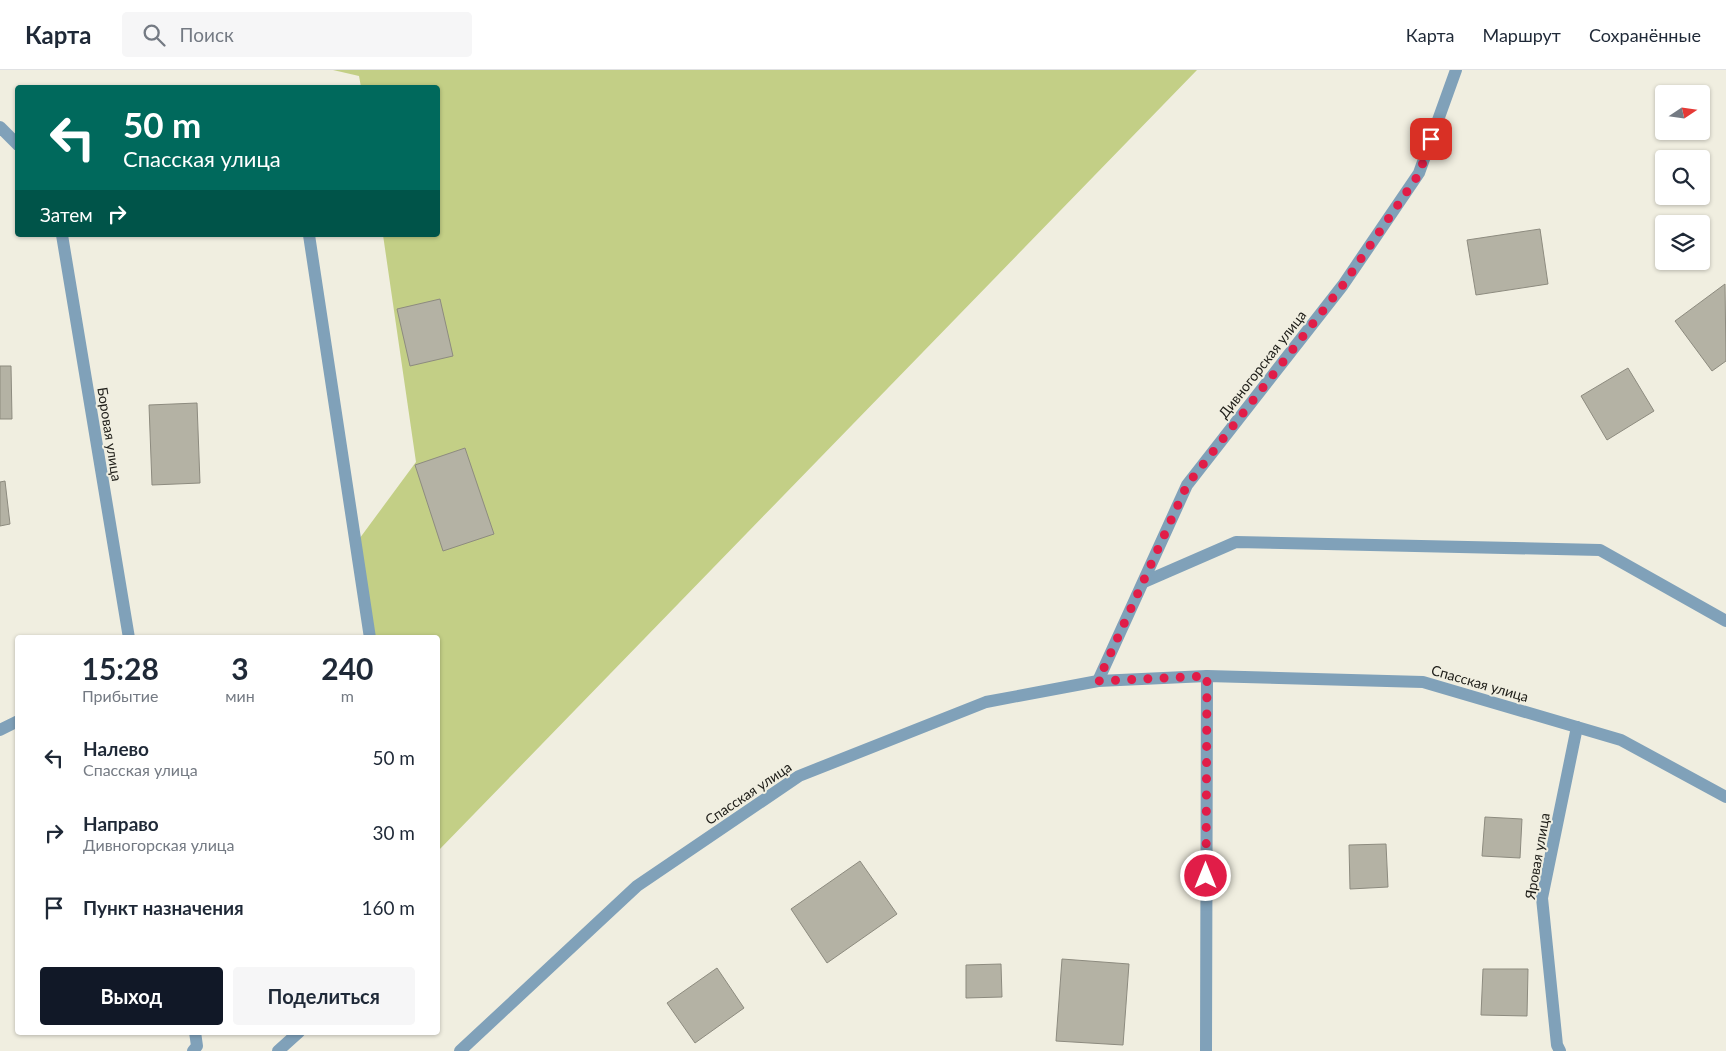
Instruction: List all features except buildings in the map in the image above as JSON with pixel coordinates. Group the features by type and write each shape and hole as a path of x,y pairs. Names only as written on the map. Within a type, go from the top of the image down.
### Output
{"street":[{"name":"Дивногорская улица","path":"1098,681 1187,485 1343,285 1419,174 1456,70"},
{"path":"0,127 15,142"},
{"name":"Боровая улица","path":"62,237 129,635"},
{"path":"309,237 370,635"},
{"path":"1144,582 1236,542 1600,550 1726,621"},
{"path":"1206,1051 1207,676"},
{"name":"Спасская улица","path":"460,1051 637,886 799,776 986,702 1098,681 1207,676 1423,682 1621,740 1726,797"},
{"path":"0,730 15,722"},
{"name":"Яровая улица","path":"1560,1051 1557,1045 1542,898 1577,727"},
{"path":"193,1051 197,1046 195,1035"},
{"path":"278,1051 296,1035"}],"green space":[{"path":"333,70 1197,70 440,849 440,635 375,635 354,546 416,462 383,237 440,237 440,85 361,85 359,76"}],"route":[{"path":"1206,876 1207,676 1098,681 1187,485 1343,285 1419,174 1431,139"}]}
